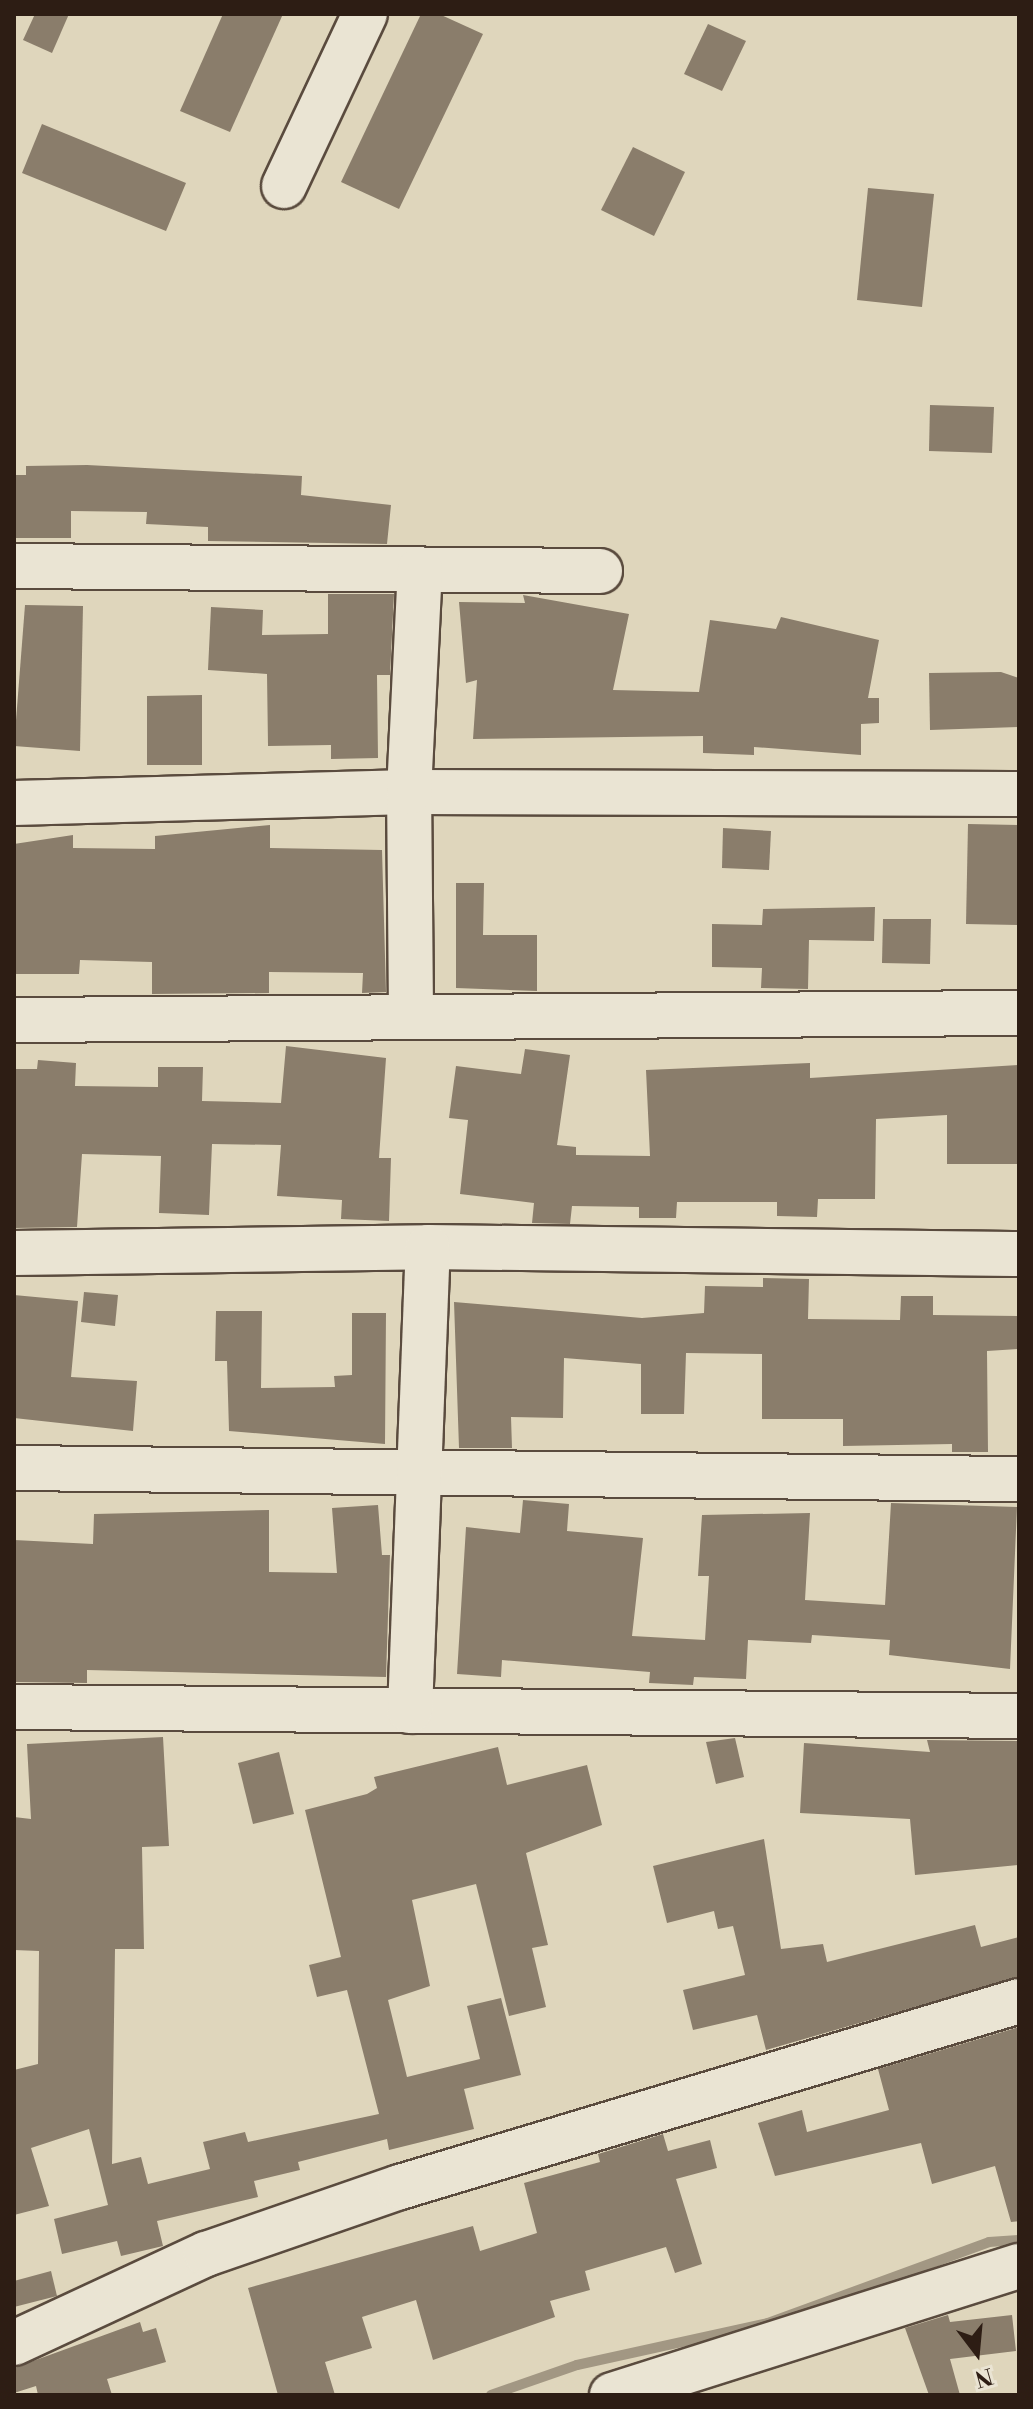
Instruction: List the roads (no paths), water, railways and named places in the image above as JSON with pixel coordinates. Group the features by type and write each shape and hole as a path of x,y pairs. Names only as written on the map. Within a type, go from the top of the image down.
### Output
{"street":[{"path":"284,186 365,14"},
{"path":"14,566 600,571"},
{"path":"411,1013 409,792 420,569"},
{"path":"14,803 409,792 1019,794"},
{"path":"14,1020 411,1013 1019,1013"},
{"path":"410,1711 423,1470 428,1247"},
{"path":"14,1253 428,1247 1019,1254"},
{"path":"14,1468 423,1470 1019,1479"},
{"path":"14,1707 1019,1716"},
{"path":"14,2343 206,2254 400,2187 1019,2001"},
{"path":"612,2395 1019,2266"}],"waterway":[{"path":"491,2395 577,2365 768,2323 989,2242 1019,2240"}]}
